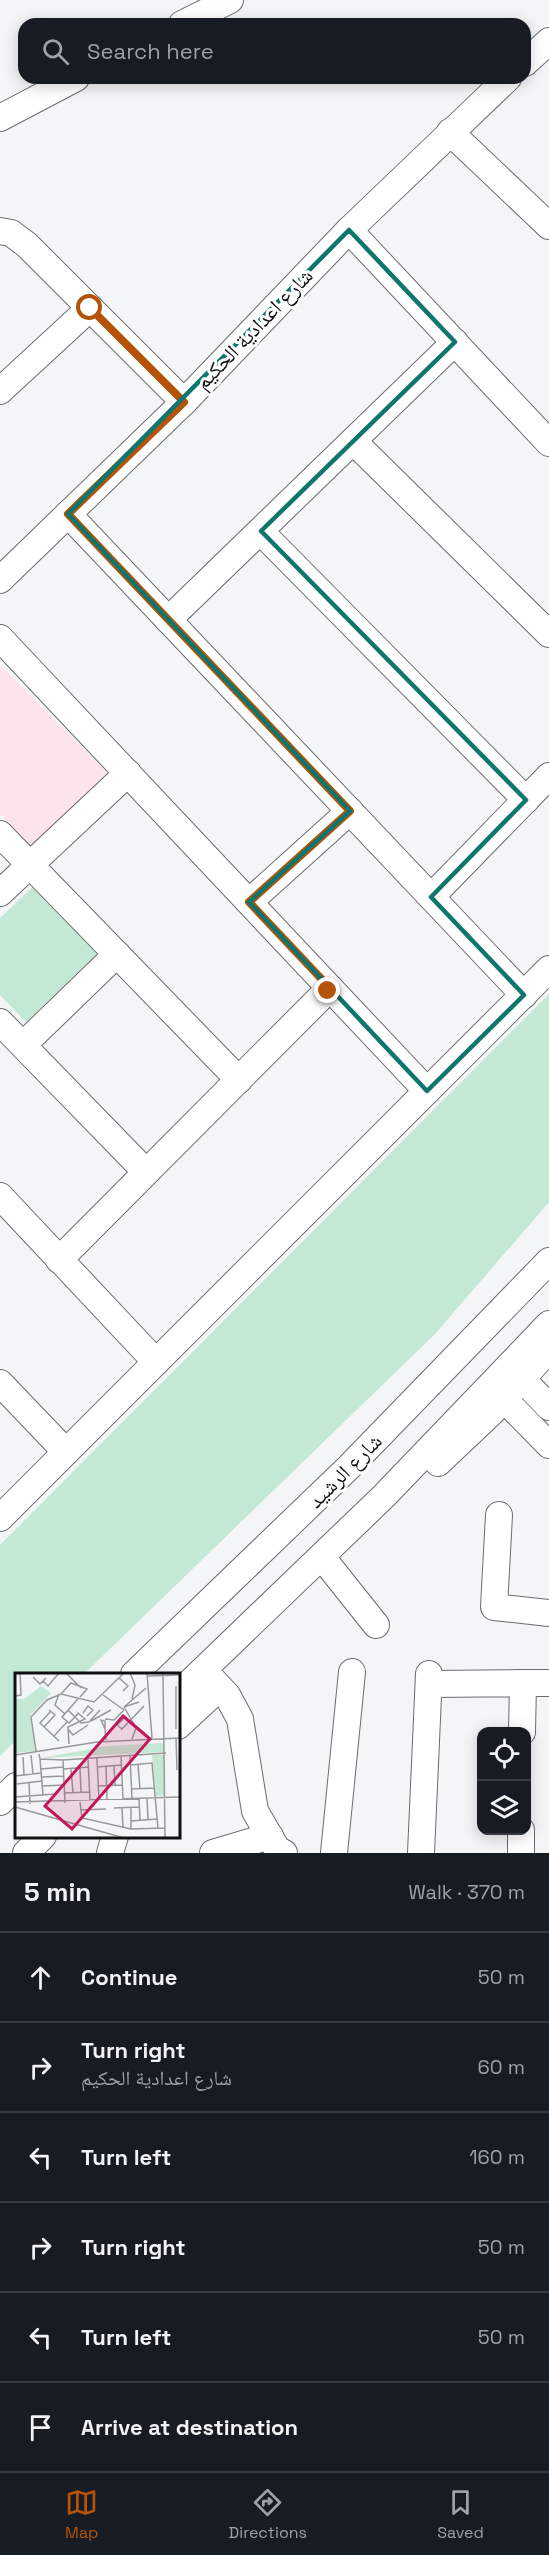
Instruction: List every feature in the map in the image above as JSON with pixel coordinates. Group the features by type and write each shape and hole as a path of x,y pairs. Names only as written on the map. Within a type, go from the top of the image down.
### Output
{"street":[{"path":"194,18 230,0"},
{"path":"531,57 549,40"},
{"path":"0,118 65,84"},
{"name":"شارع اعدادية الحكيم","path":"0,580 184,402 349,230 502,84"},
{"path":"450,132 549,226"},
{"path":"349,230 548,440"},
{"path":"0,231 11,233 27,244 184,402"},
{"path":"0,391 90,308"},
{"path":"168,620 455,342"},
{"path":"353,441 549,634"},
{"path":"68,514 524,995"},
{"path":"261,532 526,800"},
{"path":"0,638 427,1091"},
{"path":"0,893 128,773"},
{"path":"431,897 549,776"},
{"path":"249,902 350,811"},
{"path":"0,834 239,1080"},
{"path":"23,1045 117,954"},
{"path":"0,1518 549,969"},
{"path":"59,1260 330,988"},
{"path":"0,1022 146,1172"},
{"path":"0,1196 156,1362"},
{"name":"شارع الرشيد","path":"135,1673 349,1467 549,1261"},
{"name":"شارع الرشيد","path":"180,1692 384,1496 549,1324"},
{"path":"180,1724 214,1683 328,1566 504,1399 549,1349"},
{"path":"522,1379 549,1407"},
{"path":"0,1383 66,1452"},
{"path":"504,1399 549,1445"},
{"path":"499,1515 494,1607 549,1613"},
{"path":"328,1566 376,1625"},
{"path":"334,1853 352,1672"},
{"path":"421,1853 429,1679 549,1683"},
{"path":"180,1706 214,1683"},
{"path":"213,1853 277,1844 255,1811 240,1719 227,1695 214,1683"},
{"path":"522,1727 523,1683"},
{"path":"0,1802 15,1787"},
{"path":"521,1835 521,1853"},
{"path":"13,1853 28,1838"},
{"path":"26,1853 41,1838"},
{"path":"47,1853 62,1838"},
{"path":"110,1853 114,1838"}],"highlighted area":[{"path":"349,230 455,342 261,531 526,800 431,897 524,995 427,1091 249,902 350,811 68,514"}],"shaded area":[{"path":"0,665 108,774 33,848 0,814"}],"green space":[{"path":"34,886 98,953 26,1022 0,995 0,918"},
{"path":"549,994 549,1202 434,1335 85,1673 15,1673 15,1741 0,1756 0,1545"}],"route":[{"path":"90,308 184,402 68,514 350,811 249,902 330,988 328,991"}]}
